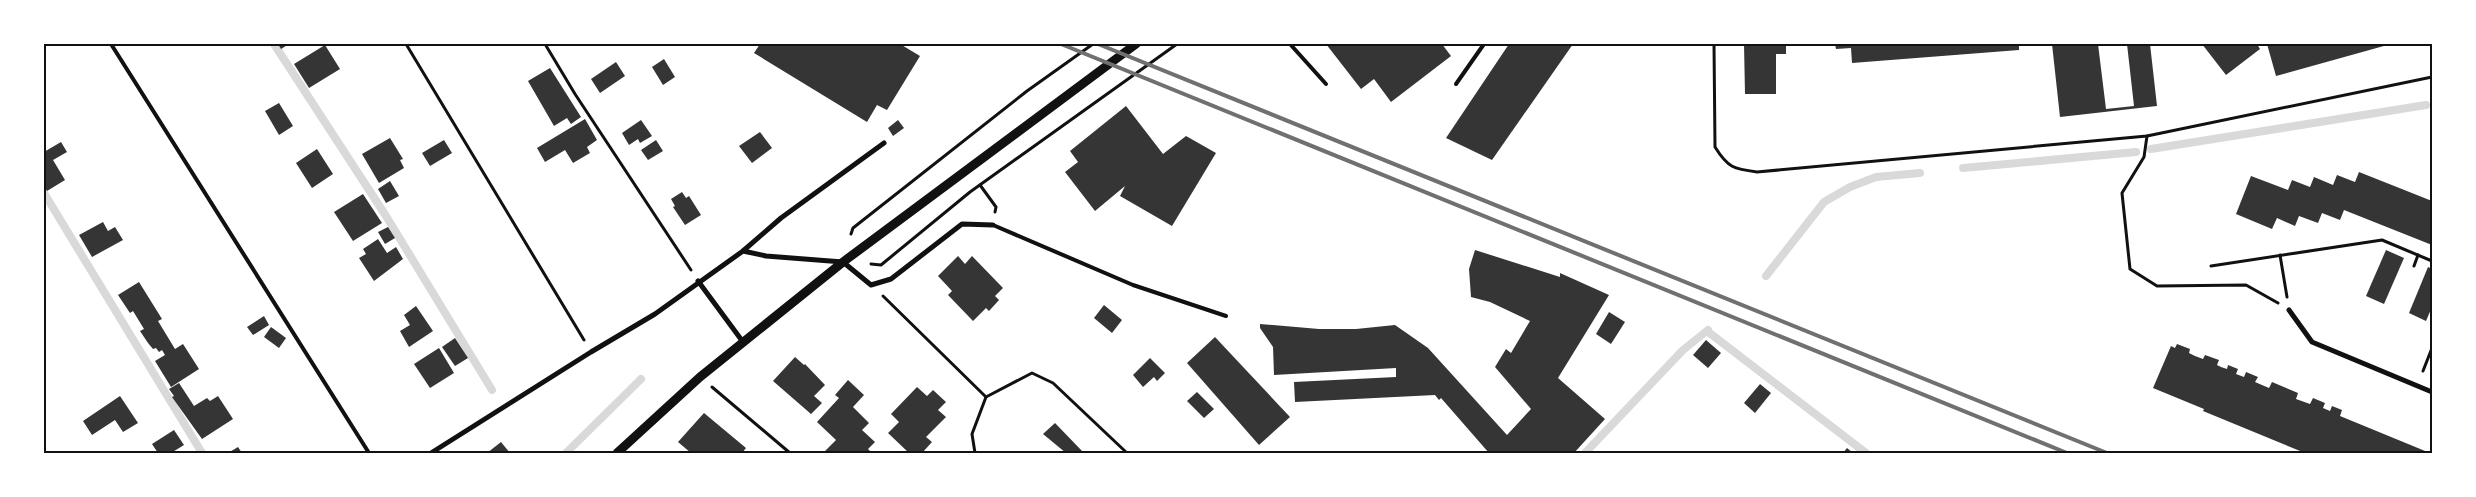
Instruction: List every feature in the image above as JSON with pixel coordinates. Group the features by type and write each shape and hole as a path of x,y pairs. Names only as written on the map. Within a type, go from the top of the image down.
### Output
{"street":[{"path":"617,453 700,376 843,262 1136,44"},
{"path":"430,453 655,314 743,251 781,218 884,143"},
{"path":"743,251 766,256 843,262 871,285 892,278 962,224 993,225"},
{"path":"698,282 743,342"},
{"path":"2289,310 2312,342 2432,392"}],"lane":[{"path":"111,44 370,453"},
{"path":"1290,44 1326,84"},
{"path":"1456,84 1484,44"},
{"path":"993,225 1134,284 1226,316"}],"path":[{"path":"406,44 591,352"},
{"path":"545,44 575,94 698,282"},
{"path":"1093,44 1027,91 853,228 843,262 881,265 980,185 1177,44"},
{"path":"1714,44 1715,147 1723,161 1735,169 1757,172 2147,136 2432,77"},
{"path":"2147,136 2144,157 2122,193 2130,269 2157,286 2246,285 2289,310"},
{"path":"980,185 992,203"},
{"path":"2211,266 2382,240 2432,261"},
{"path":"2280,255 2289,310"},
{"path":"2414,266 2418,255"},
{"path":"871,285 986,397"},
{"path":"2417,386 2432,348"},
{"path":"975,453 972,434 986,397 1032,373 1053,383 1127,453"},
{"path":"700,376 790,453"}],"building":[{"path":"278,44 289,44 281,49"},
{"path":"760,44 900,44 920,56 887,110 877,105 867,122 754,53"},
{"path":"1326,44 1442,44 1451,56 1391,102 1374,79 1361,89"},
{"path":"1509,44 1573,44 1492,160 1446,138"},
{"path":"1744,44 1786,44 1786,54 1776,54 1776,94 1745,94"},
{"path":"1835,44 2019,44 2019,50 1852,63 1851,48 1836,49"},
{"path":"2052,44 2098,44 2106,109 2134,106 2127,44 2150,44 2157,106 2060,117"},
{"path":"2202,44 2257,44 2260,49 2226,75"},
{"path":"2267,44 2391,44 2276,76"},
{"path":"325,45 340,69 309,88 294,64"},
{"path":"664,59 675,77 663,85 652,67"},
{"path":"616,62 625,76 600,93 591,79"},
{"path":"550,68 581,117 571,124 567,118 554,126 528,81"},
{"path":"279,103 293,126 279,135 265,111"},
{"path":"1126,106 1163,154 1186,136 1216,153 1172,226 1120,196 1125,186 1095,211 1065,172 1078,162 1070,151"},
{"path":"585,119 597,140 587,147 590,153 573,163 565,150 545,162 537,148"},
{"path":"641,120 652,136 640,143 638,139 629,145 622,133"},
{"path":"898,120 904,128 893,136 888,128"},
{"path":"760,132 772,148 752,163 739,146"},
{"path":"390,138 403,159 400,160 404,168 379,183 362,154"},
{"path":"444,140 452,153 430,166 422,153"},
{"path":"656,140 663,151 648,160 641,150"},
{"path":"61,142 67,152 53,160 65,180 47,191 44,186 44,152"},
{"path":"317,149 333,174 312,188 296,163"},
{"path":"2359,172 2432,201 2432,245 2344,210 2340,220 2322,213 2318,223 2299,216 2295,226 2277,218 2272,229 2236,214 2251,176 2288,190 2292,180 2310,187 2314,177 2333,185 2337,175 2355,182"},
{"path":"390,181 399,196 386,203 378,189"},
{"path":"682,192 686,198 689,196 701,215 685,225 673,207 675,206 671,199"},
{"path":"363,194 382,223 353,241 334,212"},
{"path":"103,222 108,231 115,227 123,240 92,257 79,235"},
{"path":"388,227 395,238 385,244 378,232"},
{"path":"378,239 387,253 396,247 403,259 374,281 359,258 366,254 363,249"},
{"path":"1475,250 1560,277 1560,273 1609,295 1558,378 1605,419 1574,453 1489,453 1441,398 1439,400 1435,395 1295,402 1294,382 1396,377 1396,368 1274,375 1273,347 1260,328 1260,324 1319,329 1356,329 1395,325 1428,348 1507,435 1531,409 1495,367 1506,349 1511,353 1530,321 1490,302 1471,297 1469,269"},
{"path":"2386,250 2404,258 2384,304 2366,296"},
{"path":"958,256 965,264 972,256 1003,288 995,296 999,300 989,311 986,308 973,321 948,295 952,291 938,276"},
{"path":"2428,267 2432,269 2432,307 2426,321 2409,313"},
{"path":"139,282 162,319 158,321 175,349 183,344 199,369 171,387 155,361 165,355 162,350 159,352 156,348 153,349 148,343 140,331 144,329 133,311 130,313 118,295"},
{"path":"1104,305 1122,320 1112,333 1094,318"},
{"path":"416,306 433,331 409,347 400,331 410,325 404,315"},
{"path":"1609,312 1625,322 1611,344 1596,334"},
{"path":"264,316 269,325 253,335 247,327"},
{"path":"271,327 286,338 279,348 264,337"},
{"path":"1215,337 1290,417 1259,445 1187,363"},
{"path":"455,338 468,358 455,366 442,347"},
{"path":"1706,340 1721,353 1708,368 1693,355"},
{"path":"2177,344 2190,349 2189,353 2195,356 2203,359 2205,355 2219,360 2217,365 2221,367 2227,369 2228,365 2238,369 2236,374 2244,377 2246,372 2258,377 2255,382 2269,388 2272,382 2298,393 2296,399 2310,404 2313,398 2325,403 2323,408 2330,411 2332,406 2342,410 2340,416 2430,453 2305,453 2203,411 2204,409 2153,388 2171,346 2175,348"},
{"path":"439,348 454,373 430,388 414,364"},
{"path":"795,357 805,364 825,385 814,396 822,403 811,414 773,381"},
{"path":"1150,358 1165,373 1157,381 1154,377 1143,387 1133,375"},
{"path":"848,380 864,395 853,407 869,423 862,430 875,442 868,449 872,453 823,453 836,440 817,422 839,398 835,395"},
{"path":"179,383 194,406 207,398 210,401 218,396 233,419 202,439 172,397 174,396 169,389"},
{"path":"1760,384 1771,393 1755,413 1744,403"},
{"path":"917,387 927,396 933,390 946,402 938,410 946,417 926,437 932,442 922,453 909,453 888,433 899,422 891,414"},
{"path":"1197,392 1214,409 1204,418 1187,401"},
{"path":"120,396 138,423 123,432 115,420 92,435 83,421"},
{"path":"704,413 746,448 742,453 729,453 726,451 724,453 691,453 678,442"},
{"path":"1055,423 1083,452 1066,453 1043,434"},
{"path":"174,430 184,445 171,453 158,453 152,444"},
{"path":"501,442 510,453 487,453"},
{"path":"238,447 242,453 228,453"},
{"path":"1847,448 1853,453 1843,453"}],"waterway":[{"path":"274,44 386,216 492,390"},
{"path":"2151,149 2426,105"},
{"path":"1963,168 2136,152"},
{"path":"1766,276 1824,202 1850,187 1876,177 1920,173"},
{"path":"44,193 202,453"},
{"path":"1585,453 1683,350 1708,330"},
{"path":"1707,331 1866,453"},
{"path":"566,453 641,379"}],"railway":[{"path":"1061,44 2067,453"},
{"path":"1098,44 2107,453"}]}
